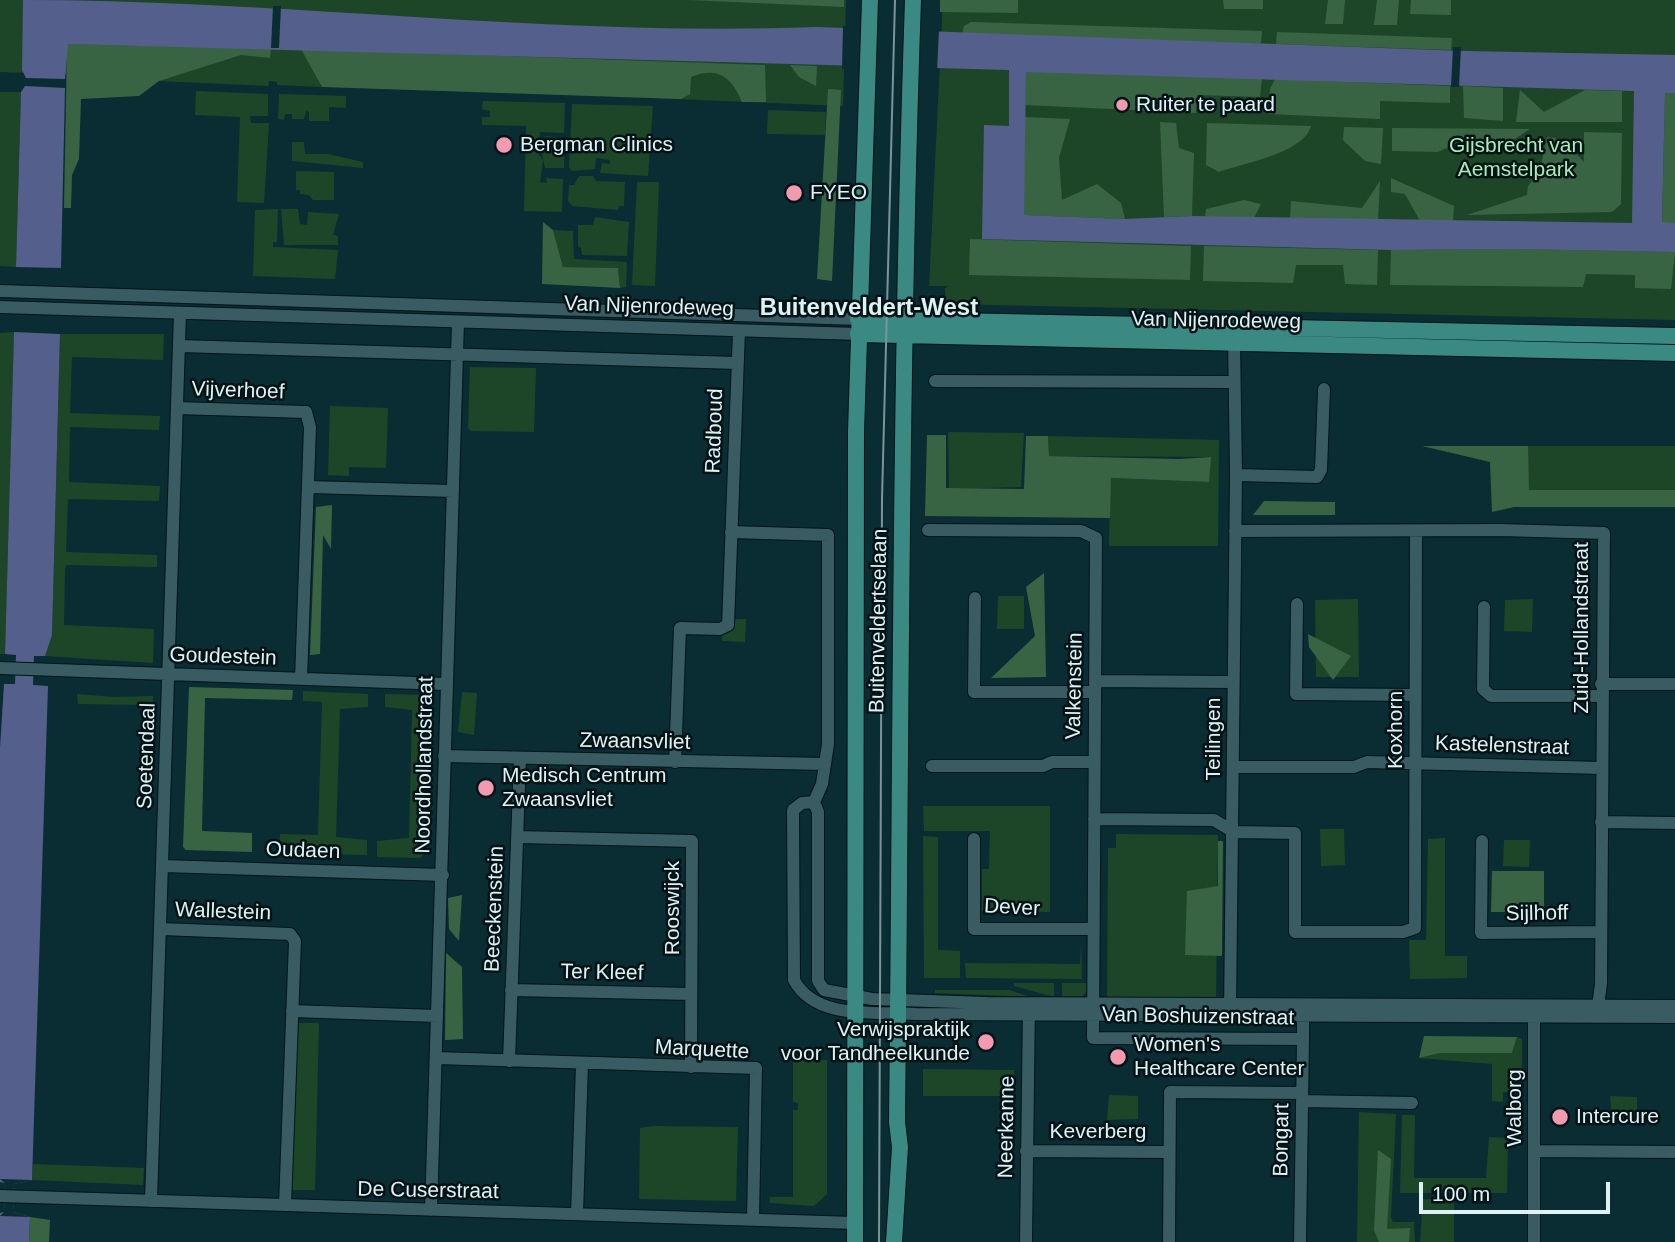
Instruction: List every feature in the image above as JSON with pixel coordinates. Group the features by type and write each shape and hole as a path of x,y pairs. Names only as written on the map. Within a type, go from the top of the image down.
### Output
{"main road":[{"name":"Buitenveldertselaan","path":"855,1242 858,326 870,0"},
{"name":"Buitenveldertselaan","path":"894,1242 900,1147 898,1006 904,327 913,0"},
{"name":"Van Nijenrodeweg","path":"858,326 1234,334 1675,336"},
{"name":"Van Nijenrodeweg","path":"1234,334 1675,353"}],"street":[{"name":"Van Nijenrodeweg","path":"0,291 858,326"},
{"name":"Van Nijenrodeweg","path":"0,307 739,331 858,326"},
{"name":"Soetendaal","path":"151,1201 180,313"},
{"name":"Noordhollandstraat","path":"431,1210 458,321"},
{"name":"Radboud","path":"675,762 680,628 720,629 727,625 739,331"},
{"name":"Teilingen","path":"1230,1010 1234,832 1234,334"},
{"path":"180,346 737,362"},
{"path":"935,381 1233,382"},
{"path":"1236,475 1317,477 1321,470 1324,389"},
{"name":"Vijverhoef","path":"177,408 306,412 310,427 301,679"},
{"path":"308,487 453,491"},
{"name":"Valkenstein","path":"928,530 1081,531 1096,538 1092,1008"},
{"name":"Zuid-Hollandstraat","path":"1235,531 1501,530 1604,533 1601,932 1597,1011"},
{"path":"731,532 828,535 828,744 822,784 814,802 818,813 818,957 821,987 854,1003"},
{"name":"Koxhorn","path":"1234,832 1295,833 1295,932 1403,932 1415,928 1416,532"},
{"path":"975,598 974,692 1234,682"},
{"path":"1297,604 1296,694 1415,695"},
{"path":"1483,607 1483,689 1491,696 1675,684"},
{"name":"Goudestein","path":"0,668 445,684"},
{"name":"Zwaansvliet","path":"444,756 825,764"},
{"name":"Beeckenstein","path":"509,1061 520,758"},
{"path":"932,766 1043,766 1052,762 1093,762"},
{"name":"Kastelenstraat","path":"1233,767 1354,767 1367,762 1453,763 1463,767 1602,768"},
{"path":"814,802 802,803 793,810 794,980 807,997 825,1007 854,1003"},
{"path":"1094,819 1214,820 1234,832"},
{"path":"1601,822 1675,823"},
{"name":"Rooswijck","path":"517,837 692,841 691,1067"},
{"name":"Dever","path":"974,838 974,929 1093,929"},
{"name":"Sijlhoff","path":"1482,841 1481,933 1601,932"},
{"name":"Oudaen","path":"163,866 443,875"},
{"name":"Wallestein","path":"161,929 290,934 295,941 285,1205"},
{"path":"793,956 818,957"},
{"name":"Ter Kleef","path":"511,990 691,994"},
{"name":"Van Boshuizenstraat","path":"854,1003 898,1006 1230,1010 1597,1011 1675,1006"},
{"name":"Neerkanne","path":"1026,1242 1029,1008"},
{"name":"Van Boshuizenstraat","path":"1092,1008 1093,1038 1303,1039 1303,1010"},
{"path":"292,1011 437,1016"},
{"name":"Walborg","path":"1534,1011 1534,1242"},
{"name":"Van Boshuizenstraat","path":"1597,1011 1675,1017"},
{"name":"Bongart","path":"1300,1242 1303,1039"},
{"name":"Marquette","path":"436,1058 756,1068 753,1219"},
{"path":"577,1214 582,1064"},
{"name":"Keverberg","path":"1168,1242 1170,1092 1302,1097"},
{"path":"1302,1097 1412,1103"},
{"name":"Keverberg","path":"1026,1151 1170,1152"},
{"path":"1535,1151 1675,1152"},
{"name":"De Cuserstraat","path":"6,1196 855,1223"}],"green space":[{"path":"0,0 846,0 843,106 320,84 322,87 277,85 277,82 269,81 268,86 159,81 165,78 0,72"},
{"path":"689,0 844,0 844,7"},
{"path":"940,0 1018,0 1018,13 940,12"},
{"name":"Gijsbrecht van Aemstelpark","path":"943,0 1675,0 1675,320 946,304 945,288 949,286 929,286"},
{"path":"1223,0 1263,0 1263,9 1224,9"},
{"path":"1328,0 1345,0 1343,24 1325,24"},
{"path":"1377,0 1399,0 1397,25 1374,25"},
{"path":"1411,0 1451,0 1451,15 1410,14"},
{"path":"971,22 1262,31 1261,44 962,34 964,26"},
{"path":"1277,32 1452,38 1451,50 1276,44"},
{"path":"67,44 271,48 270,58 241,55 159,81 139,96 81,99 79,159 72,175 71,208 64,208"},
{"path":"301,49 765,65 766,102 742,102 728,80 716,73 691,77 690,94 681,99 322,87"},
{"path":"790,65 817,66 816,86 799,77"},
{"path":"1028,71 1262,78 1260,97 1197,95 1196,113 1025,105"},
{"path":"1275,79 1450,86 1450,103 1380,101 1380,119 1268,114 1270,89"},
{"path":"1463,86 1503,88 1503,121 1464,118"},
{"path":"828,89 841,90 832,281 817,279"},
{"path":"1520,90 1544,112 1585,90 1622,91 1622,122 1516,122"},
{"path":"196,91 268,94 268,116 250,116 251,123 269,123 264,203 237,202 240,117 195,115"},
{"path":"0,92 21,92 16,267 0,266"},
{"path":"1665,93 1675,93 1675,223 1662,223"},
{"path":"279,94 346,96 346,108 329,107 329,121 309,121 309,112 306,111 304,119 292,119 292,114 285,114 284,120 278,119"},
{"path":"483,101 565,103 564,133 540,132 539,155 543,160 540,182 547,183 546,178 563,179 562,212 524,211 526,126 482,125 482,117 490,117 490,111 482,109"},
{"path":"572,104 653,106 648,176 600,173 602,163 610,164 610,160 596,158 595,169 572,171 569,167"},
{"path":"768,110 826,112 825,135 767,134"},
{"path":"1025,117 1070,119 1059,158 1062,200 1097,184 1121,203 1125,219 1023,215"},
{"path":"1160,122 1176,123 1179,148 1194,153 1192,216 1164,217"},
{"path":"1207,123 1311,126 1306,135 1285,150 1219,172 1206,165"},
{"path":"1344,127 1383,128 1381,164 1365,161 1343,140"},
{"path":"1392,128 1530,129 1504,146 1455,144 1438,152 1392,151"},
{"path":"1584,132 1622,133 1621,204 1612,212 1467,215 1527,195 1528,186 1540,170 1547,137 1562,139 1584,162"},
{"path":"546,136 565,138 564,168 545,168 542,154"},
{"path":"292,142 304,142 305,154 328,154 363,162 363,168 292,161"},
{"path":"296,171 334,172 334,200 313,200 309,195 300,194 300,190 296,190"},
{"path":"579,176 593,176 596,181 625,182 624,206 619,206 618,210 572,206 568,201 569,185 574,185"},
{"path":"1391,178 1454,206 1453,221 1420,221 1405,194 1391,192"},
{"path":"1380,181 1378,221 1290,219 1291,201 1362,208"},
{"path":"637,182 659,182 655,286 632,285"},
{"path":"1244,200 1261,204 1254,218 1205,217 1206,209"},
{"path":"278,209 277,242 273,242 273,247 338,250 335,279 253,276 255,210"},
{"path":"281,209 298,209 300,224 307,225 308,212 339,214 333,235 338,236 338,245 284,245"},
{"path":"595,217 629,222 627,256 582,255 581,248 578,247 578,225 593,225"},
{"path":"543,222 553,230 563,267 618,268 620,288 542,284"},
{"path":"553,230 573,231 574,259 627,262 626,287 620,288 618,268 563,267"},
{"path":"970,239 1191,246 1190,280 969,275"},
{"path":"1204,246 1378,250 1377,285 1345,284 1343,265 1296,265 1293,283 1203,281"},
{"path":"1391,250 1675,252 1671,289 1635,288 1635,275 1586,274 1583,287 1390,285"},
{"path":"14,332 5,654 0,654 0,333"},
{"path":"60,334 164,334 163,360 72,357 70,413 160,416 159,430 70,427 69,482 160,486 159,501 68,499 66,552 157,555 157,567 66,565 65,569 64,625 154,629 153,663 45,656 52,634"},
{"path":"470,367 536,368 534,432 471,431 468,428"},
{"path":"330,406 388,408 386,468 349,467 349,476 328,475"},
{"path":"948,432 1024,433 1021,487 949,489"},
{"path":"927,435 946,435 946,488 1024,489 1026,436 1048,436 1049,456 1179,459 1211,457 1209,482 1111,478 1110,518 925,516"},
{"path":"1048,436 1219,440 1218,546 1109,546 1110,478 1209,482 1210,457 1049,456"},
{"path":"1422,446 1528,446 1529,490 1675,490 1675,507 1514,507 1492,512 1490,462"},
{"path":"1528,446 1675,446 1675,490 1528,490"},
{"path":"1264,501 1335,502 1335,515 1253,515"},
{"path":"332,505 331,549 323,535 320,654 310,655 316,507"},
{"path":"1044,573 1046,677 991,678 1035,636 1026,587"},
{"path":"998,596 1024,596 1024,629 997,629"},
{"path":"1358,599 1359,677 1316,677 1315,600"},
{"path":"1533,599 1532,632 1504,631 1505,600"},
{"path":"734,619 746,619 745,642 722,641 722,635 731,629"},
{"path":"1308,634 1351,656 1333,680 1309,647"},
{"path":"189,687 293,690 292,700 205,698 202,831 252,833 252,852 186,850 183,847"},
{"path":"303,691 368,694 368,707 340,709 336,837 367,840 367,855 279,853 280,834 318,835 322,702 303,701"},
{"path":"462,692 477,693 474,735 458,732"},
{"path":"77,694 153,696 153,705 78,704"},
{"path":"385,694 424,695 429,700 424,854 420,858 377,857 377,841 409,838 412,710 385,707"},
{"path":"923,806 1050,806 1050,912 982,911 982,869 989,869 990,831 924,831"},
{"path":"1320,829 1344,829 1345,865 1321,866"},
{"path":"1116,834 1218,835 1216,1000 1107,999 1108,848 1116,848"},
{"path":"923,836 938,837 938,950 960,951 960,978 924,978"},
{"path":"1445,838 1445,956 1467,956 1467,978 1410,979 1409,940 1426,940 1428,839"},
{"path":"1504,840 1530,840 1529,867 1503,866"},
{"path":"1218,841 1223,841 1222,956 1185,955 1187,891 1218,886"},
{"path":"1492,871 1544,871 1544,912 1491,912"},
{"path":"462,895 459,941 449,929 448,898"},
{"path":"1081,941 1082,979 966,978 965,963 1080,964"},
{"path":"446,953 462,967 463,1039 445,1040"},
{"path":"1014,983 1054,983 1054,997 1014,986"},
{"path":"1062,983 1088,983 1088,989 1082,997 1062,997"},
{"path":"935,990 1009,990 1031,997 935,993"},
{"path":"299,1023 319,1023 315,1190 289,1190 293,1027"},
{"path":"1424,1036 1517,1037 1512,1053 1440,1053 1419,1058"},
{"path":"1517,1037 1522,1039 1522,1092 1503,1092 1503,1102 1492,1101 1492,1064 1419,1058 1439,1053 1512,1053"},
{"path":"793,1060 827,1060 827,1194 814,1206 770,1203 770,1197 793,1197 793,1110 798,1110 798,1103 793,1102"},
{"path":"923,1069 1014,1070 1014,1096 923,1096"},
{"path":"1109,1095 1138,1096 1138,1119 1107,1120"},
{"path":"1610,1096 1637,1097 1637,1119 1612,1121"},
{"path":"1359,1112 1396,1114 1391,1217 1393,1222 1414,1222 1415,1242 1357,1242"},
{"path":"1402,1115 1415,1115 1414,1178 1486,1178 1489,1137 1508,1138 1507,1193 1400,1193"},
{"path":"738,1127 736,1201 639,1199 640,1128"},
{"path":"1378,1150 1391,1159 1387,1229 1410,1228 1409,1242 1379,1242 1374,1230"},
{"path":"33,1164 144,1168 143,1185 32,1180"},
{"path":"1423,1199 1454,1200 1454,1242 1420,1242"},
{"path":"30,1217 50,1220 49,1242 29,1242"}],"water":[{"path":"23,0 220,6 618,27 817,27 1464,51 1675,55 1675,93 1665,93 1662,222 1675,223 1675,252 1391,250 982,239 984,125 1009,126 1009,70 68,44 65,79 26,78 22,70","holes":["1026,72 1634,91 1632,223 1192,216 1125,219 1024,215"]},
{"path":"25,86 65,88 61,268 16,267 21,92"},
{"path":"14,332 60,334 52,635 45,656 34,656 33,685 48,686 32,1180 14,1184 13,1212 30,1217 29,1242 0,1242 0,1213 4,1212 5,1183 0,1182 0,748 4,684 15,684 16,655 5,654"}],"pier":[{"path":"273,6 281,6 279,48 271,48"},
{"path":"843,26 939,29 937,72 842,69"},
{"path":"1453,47 1461,47 1459,87 1451,87"},
{"path":"0,1179 32,1180 14,1184 13,1212 30,1217 0,1216 4,1212 5,1183"}],"tram line":[{"path":"879,1242 882,499 895,0"}],"place":[{"name":"Ruiter te paard","path":"1122,105"},
{"name":"Bergman Clinics","path":"504,145"},
{"name":"FYEO","path":"794,193"},
{"name":"Medisch Centrum Zwaansvliet","path":"486,788"},
{"name":"Verwijspraktijk voor Tandheelkunde","path":"986,1042"},
{"name":"Women's Healthcare Center","path":"1118,1057"},
{"name":"Intercure","path":"1560,1117"}],"district":[{"name":"Buitenveldert-West","path":"869,308"}]}
